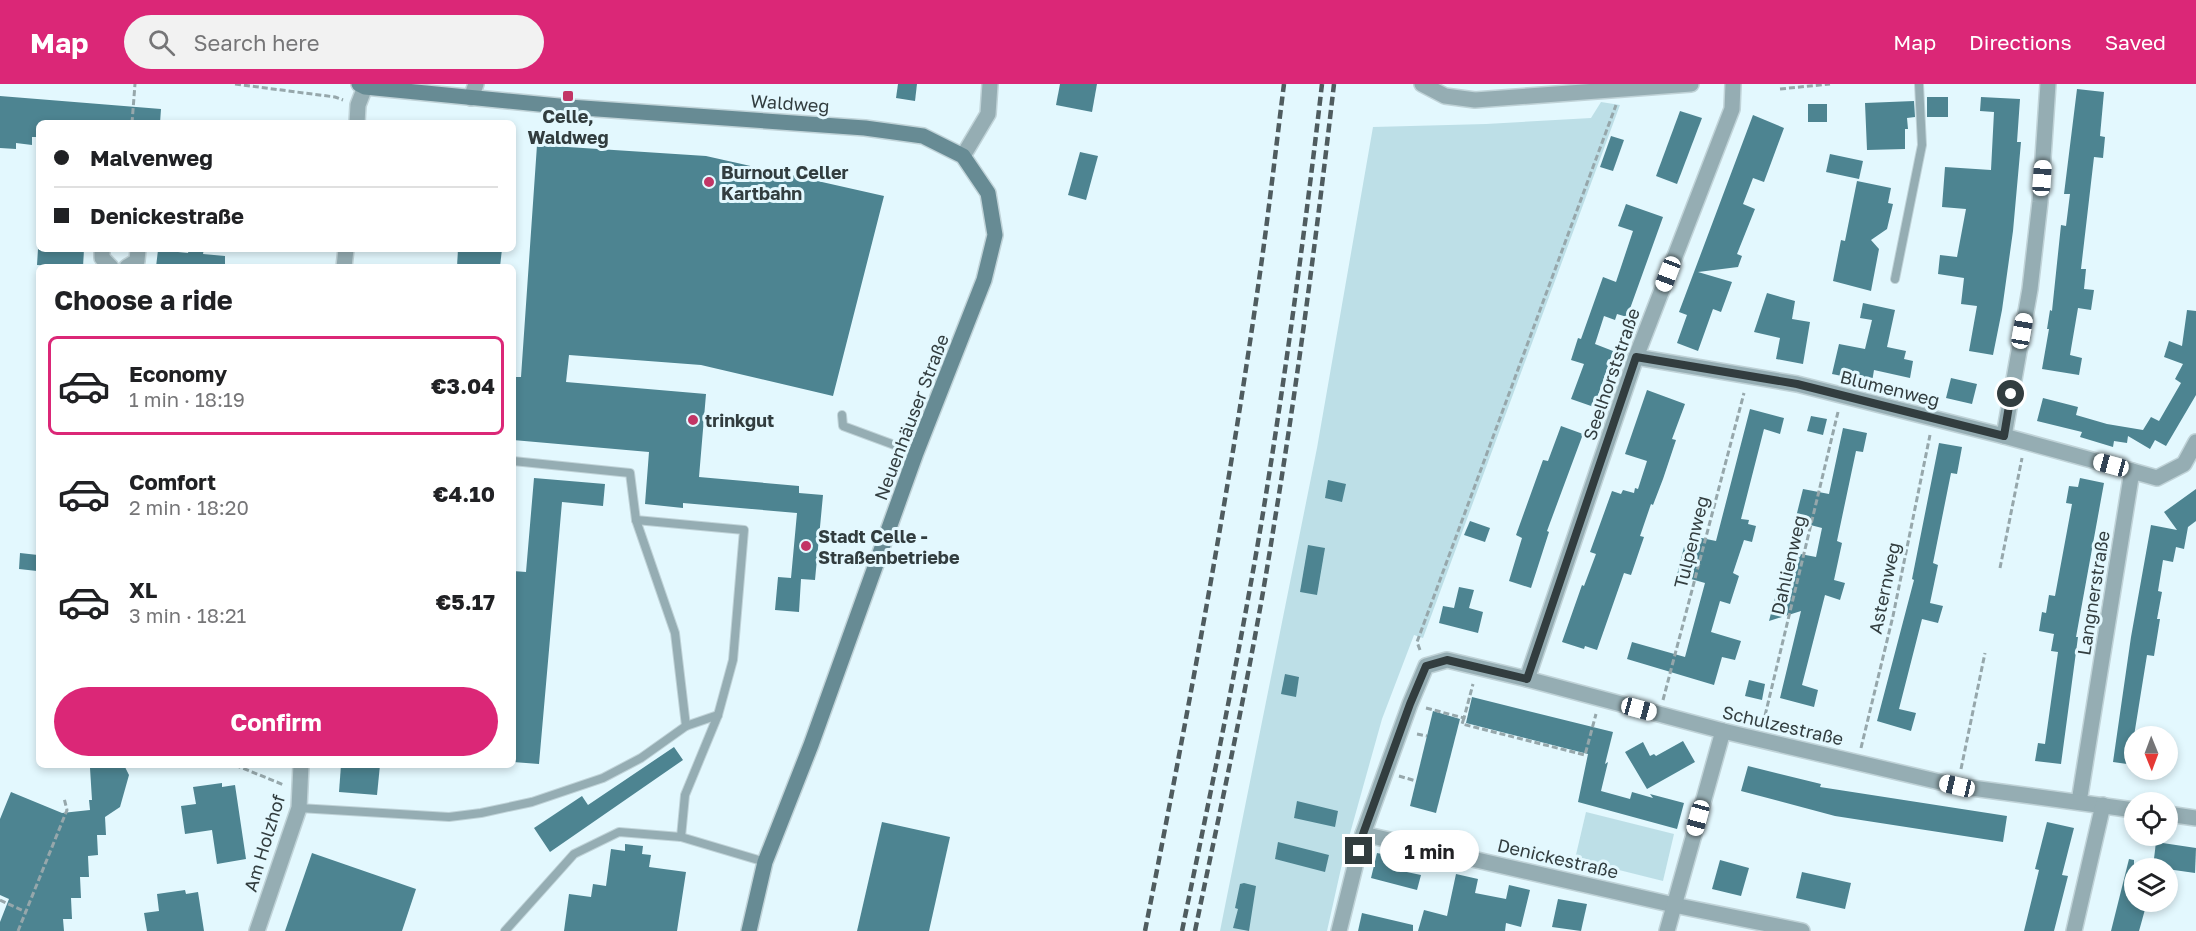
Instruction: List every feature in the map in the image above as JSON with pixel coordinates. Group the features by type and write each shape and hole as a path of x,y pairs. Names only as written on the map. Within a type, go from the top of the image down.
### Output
{"street":[{"path":"963,156 988,114 990,84"},
{"path":"1422,84 1445,96 1475,100 1691,84"},
{"name":"Seelhorststraße","path":"1527,679 1636,357 1732,109 1734,84"},
{"path":"2004,436 2030,288 2040,202 2048,84"},
{"path":"357,120 362,86"},
{"name":"Waldweg","path":"362,86 474,91 865,128 922,136 963,156"},
{"name":"Neuenhäuser Straße","path":"748,931 765,862 811,745 916,453 984,280 995,235 988,193 963,156"},
{"name":"Blumenweg","path":"1636,357 1797,384 2132,471"},
{"path":"2132,471 2157,478 2184,464 2196,442"},
{"name":"Langnerstraße","path":"2079,802 2132,471"},
{"name":"Schulzestraße","path":"1426,666 1447,660 1723,731 1957,786 2124,808"},
{"path":"1339,931 1363,834 1426,666"},
{"path":"1667,931 1723,731"},
{"name":"Am Holzhof","path":"257,931 299,808 301,768"},
{"path":"2074,931 2103,805"},
{"path":"2178,815 2196,818"},
{"name":"Denickestraße","path":"1363,834 1674,905 1802,931"}],"lane":[{"path":"1895,279 1922,145 1919,84"},
{"path":"842,415 843,426 916,453"},
{"path":"516,461 630,473 636,520 675,633 686,726"},
{"path":"636,520 744,530 733,660 718,715 686,795 681,837"},
{"path":"299,808 449,817 502,809 532,802 603,778 641,758 686,726 718,715"},
{"path":"505,931 574,854 619,832 681,837 765,862"}],"path":[{"path":"132,120 135,84"},
{"path":"235,84 335,97 358,105"},
{"path":"1780,89 1830,84"},
{"path":"1426,666 1417,642 1622,89"},
{"name":"Tulpenweg","path":"1659,714 1748,376"},
{"name":"Dahlienweg","path":"1759,739 1842,396"},
{"name":"Asternweg","path":"1857,762 1893,616 1934,418"},
{"path":"2000,568 2026,442"},
{"path":"1957,786 1985,652"},
{"path":"1477,667 1462,724 1585,755 1600,698"},
{"path":"1410,704 1464,718"},
{"path":"244,768 300,790"},
{"path":"18,931 67,810 64,798"},
{"path":"0,900 26,912"}],"shaded area":[{"path":"1601,102 1620,105 1423,638 1414,635 1382,719 1344,855 1327,931 1220,931 1317,448 1373,127 1591,118"},
{"path":"1586,812 1674,834 1663,881 1575,859"}],"building":[{"path":"898,84 917,84 915,101 896,98"},
{"path":"1060,84 1097,84 1092,112 1056,105"},
{"path":"2077,89 2104,92 2100,136 2105,137 2103,158 2094,157 2081,269 2086,269 2084,289 2094,290 2091,310 2078,308 2070,355 2082,358 2079,375 2042,369 2050,310 2052,311 2061,225 2066,226 2070,194 2064,194"},
{"path":"0,96 161,109 160,120 36,120 36,137 32,137 32,145 16,143 16,149 0,148"},
{"path":"1927,97 1948,97 1948,117 1927,117"},
{"path":"1981,97 2020,99 2017,142 2021,142 2013,231 1993,355 1969,351 1977,306 1961,304 1964,278 1938,274 1940,255 1957,257 1966,209 1942,207 1945,167 1991,170 1994,112 1980,111"},
{"path":"1914,101 1915,117 1907,118 1905,149 1867,150 1865,103"},
{"path":"1808,104 1827,104 1827,122 1808,122"},
{"path":"1680,111 1702,118 1677,184 1656,176"},
{"path":"1753,115 1784,128 1764,182 1753,178 1743,204 1755,209 1737,254 1742,256 1738,267 1698,272 1732,282 1721,312 1713,309 1698,351 1677,343 1687,315 1679,312"},
{"path":"1611,136 1624,140 1613,171 1600,167"},
{"path":"537,145 706,156 884,196 833,396 701,365 569,355 566,382 706,394 699,477 799,486 799,493 823,495 815,580 801,579 799,612 775,610 778,577 791,578 797,513 683,503 683,508 645,504 649,452 516,440 516,377 521,377"},
{"path":"1080,152 1098,156 1086,200 1068,195"},
{"path":"1830,154 1863,161 1859,179 1826,172"},
{"path":"1857,181 1891,188 1888,203 1893,204 1887,229 1871,240 1879,249 1871,291 1833,281 1841,240 1845,241"},
{"path":"1626,204 1663,217 1627,317 1617,314 1615,320 1604,316 1595,344 1613,351 1594,407 1571,399 1584,364 1571,360 1603,277 1616,282 1633,231 1618,226"},
{"path":"38,252 84,252 83,264 37,264"},
{"path":"158,252 203,252 203,254 225,256 225,264 156,264"},
{"path":"458,252 502,252 500,264 457,264"},
{"path":"1767,293 1795,301 1792,319 1810,322 1803,364 1776,359 1780,338 1754,332"},
{"path":"1863,303 1895,310 1887,347 1906,351 1904,359 1913,361 1910,378 1874,370 1872,382 1832,374 1839,344 1865,349 1872,320 1860,318"},
{"path":"2187,310 2196,311 2196,395 2166,446 2155,440 2150,449 2128,436 2127,443 2114,441 2113,447 2080,437 2082,432 2037,421 2043,398 2078,407 2076,415 2107,424 2143,430 2151,417 2159,421 2181,383 2175,379 2183,364 2164,357 2169,341 2182,346"},
{"path":"1951,378 1977,384 1972,404 1946,398"},
{"path":"1647,390 1685,404 1672,439 1676,440 1663,479 1640,536 1644,537 1631,575 1624,573 1597,650 1585,646 1584,649 1562,642 1582,585 1584,586 1596,554 1590,552 1612,491 1621,494 1623,490 1634,493 1635,488 1638,489 1647,461 1625,454"},
{"path":"1750,409 1784,418 1780,434 1764,429 1741,519 1749,520 1748,524 1756,526 1752,542 1744,540 1733,573 1739,576 1730,604 1720,601 1711,632 1741,641 1735,660 1722,657 1714,685 1627,659 1632,642 1685,657 1705,583 1677,575 1684,547 1689,548 1692,536 1716,541"},
{"path":"1811,416 1827,419 1823,435 1807,431"},
{"path":"1561,426 1583,434 1547,531 1549,532 1531,588 1509,581 1522,538 1516,535 1543,460 1548,461"},
{"path":"1843,428 1867,433 1863,452 1856,451 1837,541 1842,543 1834,580 1845,583 1840,600 1825,595 1802,685 1818,690 1814,707 1780,698 1801,611 1769,621 1781,575 1784,575 1790,552 1816,557 1822,528 1795,521 1803,489 1829,494"},
{"path":"1939,443 1962,447 1957,474 1951,473 1933,563 1938,565 1930,603 1943,606 1938,623 1922,619 1899,709 1916,713 1911,731 1877,721 1914,580 1912,579"},
{"path":"534,478 605,484 603,506 562,502 539,764 516,762 516,571 526,572"},
{"path":"2080,478 2104,483 2076,637 2078,637 2061,764 2035,761 2038,743 2045,744 2058,652 2051,651 2054,634 2039,631 2042,612 2046,613 2049,595 2055,596 2072,504 2066,503 2069,486 2078,487"},
{"path":"1328,480 1346,484 1342,502 1325,498"},
{"path":"2196,489 2196,521 2188,527 2184,549 2176,547 2173,562 2163,560 2158,591 2162,592 2157,619 2160,619 2154,656 2147,655 2136,726 2124,726 2124,764 2113,762 2131,637 2151,525 2177,530 2164,512"},
{"path":"1470,521 1490,528 1485,542 1464,535"},
{"path":"1308,545 1325,548 1317,595 1300,592"},
{"path":"20,553 36,555 36,571 19,569"},
{"path":"1459,587 1474,590 1469,608 1483,612 1478,633 1439,623 1443,606 1454,608"},
{"path":"1285,674 1299,677 1296,697 1281,694"},
{"path":"1749,680 1765,684 1762,700 1745,696"},
{"path":"1472,697 1613,732 1601,791 1630,799 1632,792 1653,798 1650,794 1684,803 1677,829 1578,802 1588,754 1466,723"},
{"path":"1433,711 1460,719 1436,813 1410,806"},
{"path":"1683,741 1695,762 1647,789 1625,752 1643,742 1650,756 1654,754 1656,756"},
{"path":"674,747 683,760 550,852 534,828 582,796 588,805"},
{"path":"1748,766 1821,784 1820,787 2007,816 2003,842 1835,816 1741,791"},
{"path":"90,768 126,768 129,775 120,807 105,817 106,835 97,835 98,855 88,856 89,877 80,877 81,898 71,898 72,919 63,919 64,931 0,931 0,922 9,899 0,895 0,819 11,792 62,813 90,810 89,800 92,800"},
{"path":"341,768 380,768 377,795 339,792"},
{"path":"222,783 222,787 235,785 246,859 217,864 212,830 185,834 181,806 196,804 193,787"},
{"path":"1297,801 1338,811 1335,827 1294,818"},
{"path":"882,822 950,837 929,931 857,931"},
{"path":"2047,822 2074,828 2062,875 2068,876 2054,931 2024,931 2039,870 2035,869"},
{"path":"1278,842 1329,855 1325,872 1275,859"},
{"path":"625,844 643,846 642,854 651,855 649,867 686,872 677,931 564,931 569,894 591,897 593,884 606,886 611,849 625,851"},
{"path":"2178,845 2196,848 2195,873 2178,871 2178,858 2154,858 2156,846"},
{"path":"312,853 416,889 402,931 285,931"},
{"path":"1377,853 1405,859 1402,871 1421,875 1417,890 1371,878"},
{"path":"1720,860 1749,868 1741,896 1712,889"},
{"path":"1802,872 1851,883 1845,909 1796,898"},
{"path":"1456,874 1478,879 1475,893 1506,899 1509,885 1530,890 1521,927 1506,923 1505,931 1418,931 1424,910 1447,916"},
{"path":"2124,879 2124,912 2144,912 2139,931 2111,931"},
{"path":"1240,884 1256,886 1249,931 1233,928 1238,909 1235,908"},
{"path":"185,890 186,894 198,892 204,931 147,931 144,913 159,911 157,894"},
{"path":"1558,899 1587,904 1581,931 1552,927"},
{"path":"1362,913 1413,925 1413,931 1358,931"}],"railway":[{"path":"1145,931 1192,685 1235,438 1263,249 1284,84"},
{"path":"1182,931 1261,525 1294,305 1322,84"},
{"path":"1195,931 1266,576 1299,360 1334,84"}],"place":[{"name":"Celle, Waldweg","path":"568,96"},
{"name":"Burnout Celler Kartbahn","path":"709,182"},
{"name":"trinkgut","path":"693,420"},
{"name":"Stadt Celle - Straßenbetriebe","path":"806,546"}],"route":[{"path":"1359,851 1414,692 1426,666 1447,660 1527,679 1636,357 1797,384 2004,436 2011,394"}]}
